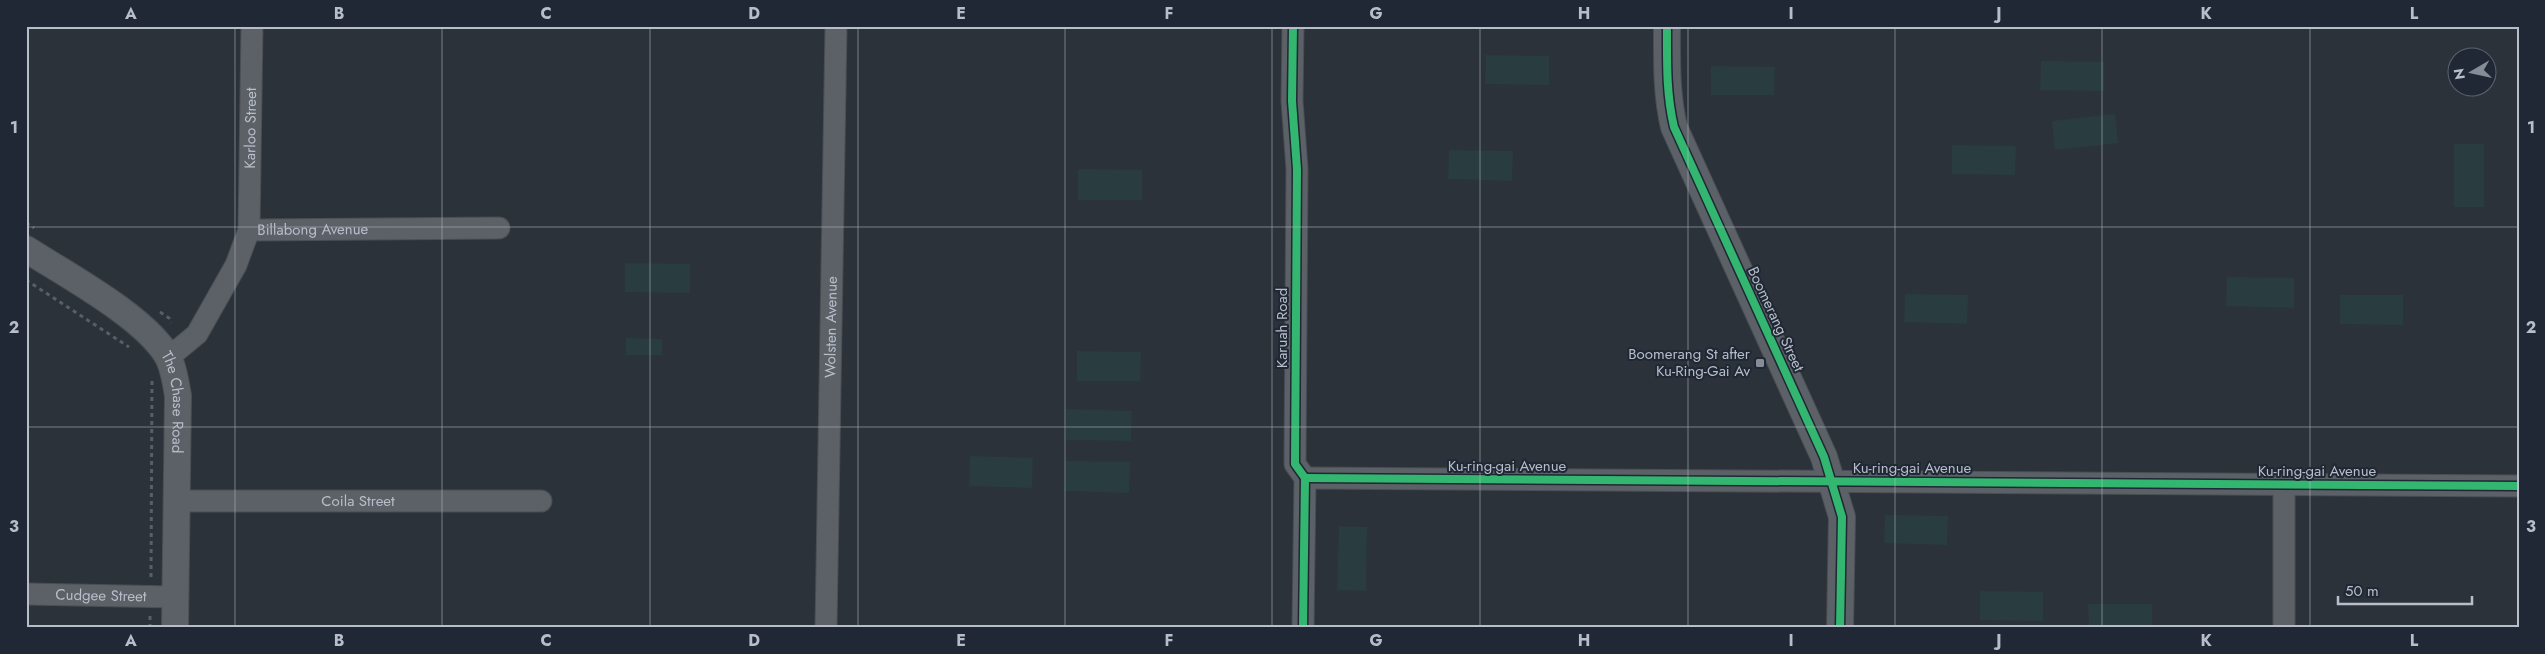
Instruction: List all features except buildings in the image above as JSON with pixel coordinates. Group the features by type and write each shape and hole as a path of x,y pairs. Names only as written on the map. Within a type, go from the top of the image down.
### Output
{"street":[{"name":"Karloo Street","path":"249,230 252,26"},
{"name":"Wolsten Avenue","path":"826,628 836,26"},
{"name":"Karuah Road","path":"1293,26 1292,101 1297,168 1295,464 1305,478 1303,628"},
{"name":"Boomerang Street","path":"1668,26 1666,81 1668,103 1674,127 1824,457 1833,482 1842,517 1840,628"},
{"name":"Billabong Avenue","path":"160,366 196,334 236,265 249,230 499,228"},
{"name":"The Chase Road","path":"26,249 140,323 156,340 160,366 175,374 178,396 176,501 163,597 175,628"},
{"name":"Ku-ring-gai Avenue","path":"1305,478 2519,486"},
{"path":"2284,484 2284,628"},
{"name":"Coila Street","path":"176,501 541,501"},
{"name":"Cudgee Street","path":"26,594 163,597"}],"path":[{"path":"26,280 133,349"},
{"path":"160,366 163,597"}],"shaded area":[{"path":"1486,55 1549,56 1549,85 1485,84"},
{"path":"2041,61 2104,62 2104,91 2040,90"},
{"path":"1711,66 1775,67 1774,95 1711,95"},
{"path":"2115,114 2118,143 2055,150 2052,121"},
{"path":"2454,144 2484,144 2484,207 2454,207"},
{"path":"1952,145 2016,146 2015,175 1952,174"},
{"path":"1449,150 1513,151 1512,181 1448,179"},
{"path":"1078,169 1142,170 1142,200 1078,200"},
{"path":"625,263 690,264 690,293 625,292"},
{"path":"2227,277 2294,278 2294,308 2226,306"},
{"path":"1905,294 1968,295 1967,324 1904,322"},
{"path":"2340,295 2403,295 2403,325 2340,324"},
{"path":"626,338 662,339 662,355 626,355"},
{"path":"1077,351 1141,352 1140,381 1077,381"},
{"path":"1066,409 1132,411 1131,441 1066,440"},
{"path":"970,456 1033,458 1032,488 969,486"},
{"path":"1065,461 1130,462 1129,493 1064,491"},
{"path":"1885,515 1948,516 1947,545 1884,543"},
{"path":"1339,526 1367,527 1366,591 1337,590"},
{"path":"1980,591 2043,592 2043,621 1980,620"},
{"path":"2088,604 2152,604 2152,628 2089,628"}],"cycle path":[{"path":"1293,26 1292,101 1297,169 1295,464 1305,478 1303,628"},
{"path":"1667,26 1668,89 1674,127 1824,457 1842,517 1840,628"},
{"path":"1305,478 2519,486"}],"place":[{"name":"Boomerang St after Ku-Ring-Gai Av","path":"1760,363"}]}
